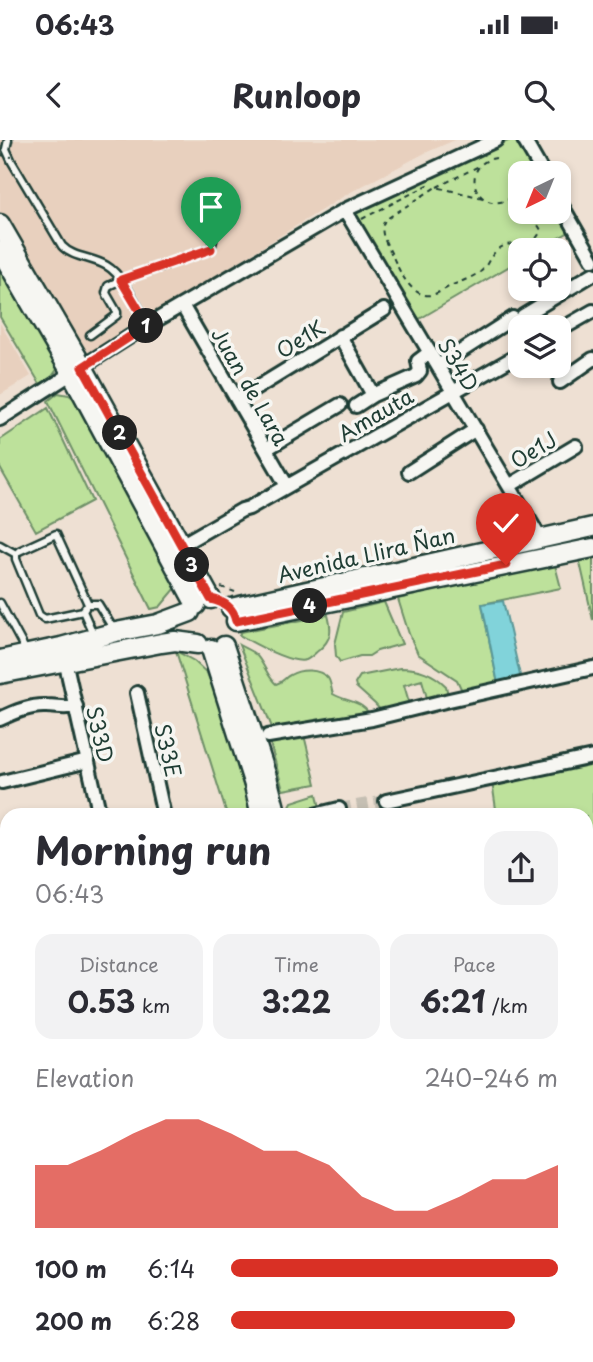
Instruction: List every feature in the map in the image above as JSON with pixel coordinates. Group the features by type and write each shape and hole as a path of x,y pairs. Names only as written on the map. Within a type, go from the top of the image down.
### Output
{"main road":[{"path":"0,224 199,605"},
{"path":"0,250 78,370 181,545 199,605"},
{"name":"Avenida Llira Ñan","path":"234,615 593,527"},
{"name":"Avenida Llira Ñan","path":"234,615 593,548"},
{"path":"0,660 158,624 199,605 222,601 234,615 236,631 231,639 211,646 168,642 0,674"},
{"path":"199,605 188,620 188,629 192,638 211,646 267,777 275,808"},
{"path":"211,646 259,808"}],"street":[{"path":"0,419 182,304 345,210 496,140"},
{"path":"524,140 536,161"},
{"name":"S34D","path":"345,210 540,538"},
{"path":"571,222 593,260"},
{"path":"438,366 593,274"},
{"name":"Juan de Lara","path":"182,304 287,486"},
{"name":"Oe1K","path":"237,400 384,310"},
{"path":"571,324 593,312"},
{"path":"340,336 373,395"},
{"path":"356,406 373,395 416,376 420,371 418,361 430,352"},
{"path":"560,382 593,359"},
{"name":"Amauta","path":"181,545 508,361"},
{"path":"265,449 340,405"},
{"path":"409,472 476,429"},
{"name":"Oe1J","path":"509,486 576,446"},
{"name":"S33D","path":"65,660 98,808"},
{"path":"268,736 372,719 593,668"},
{"name":"S33E","path":"137,693 162,808"},
{"path":"0,719 36,706 48,705 64,709 76,706"},
{"path":"386,801 593,757"},
{"path":"2,782 88,761"}],"lane":[{"path":"8,140 6,149 12,162 62,246 74,254 95,259 110,267 148,325"},
{"path":"90,335 117,315 106,293 108,286 211,249 213,242 192,202"},
{"path":"16,554 56,534 88,604"},
{"path":"0,545 16,554"},
{"path":"16,554 41,618 83,611 88,604"},
{"path":"0,603 28,654"},
{"path":"88,604 98,604 116,632"},
{"path":"83,611 95,638"}],"path":[{"path":"0,155 12,157"},
{"path":"496,158 489,159 436,187 390,216 383,225 382,232 412,288 418,293 431,295 483,271 492,254 507,245 533,242 541,230 537,224"},
{"path":"480,165 474,181 483,198"},
{"path":"354,224 436,181"},
{"path":"436,187 498,203 508,199"}],"shaded area":[{"path":"0,140 455,140 349,193 85,357 0,219"},
{"path":"0,323 31,376 0,395"}],"green space":[{"path":"510,140 517,140 529,161 508,161 508,224 565,224 569,232 558,238 508,238 508,267 416,321 354,214"},
{"path":"0,263 60,365 51,378 40,384 0,317"},
{"path":"58,393 69,395 84,406 175,582 176,588 160,607 151,609 48,401"},
{"path":"48,408 92,501 36,531 0,468 0,440"},
{"path":"593,556 593,620 579,558"},
{"path":"555,565 561,588 482,604 499,689 465,697 457,680 418,654 398,599"},
{"path":"384,602 402,644 369,656 340,662 336,656 335,644 343,612"},
{"path":"328,615 329,638 306,660 299,661 282,656 239,635 241,632"},
{"path":"239,645 258,657 276,684 299,672 320,672 330,681 333,694 360,705 369,713 372,719 303,731 316,784 283,790 268,736 275,735"},
{"path":"176,651 194,661 207,673 219,703 250,808 225,808"},
{"path":"400,668 419,670 436,678 446,686 449,700 429,705 422,680 404,685 411,709 382,712 356,687 360,676"},
{"path":"593,760 593,808 496,808 492,782"},
{"path":"317,794 320,808 290,808 292,802"}],"water":[{"path":"503,601 522,684 499,689 482,604"}],"tunnel":[{"path":"345,808 386,801"}],"route":[{"path":"211,249 121,280 148,325 83,367 211,599 222,601 231,608 236,621 506,565"}]}
